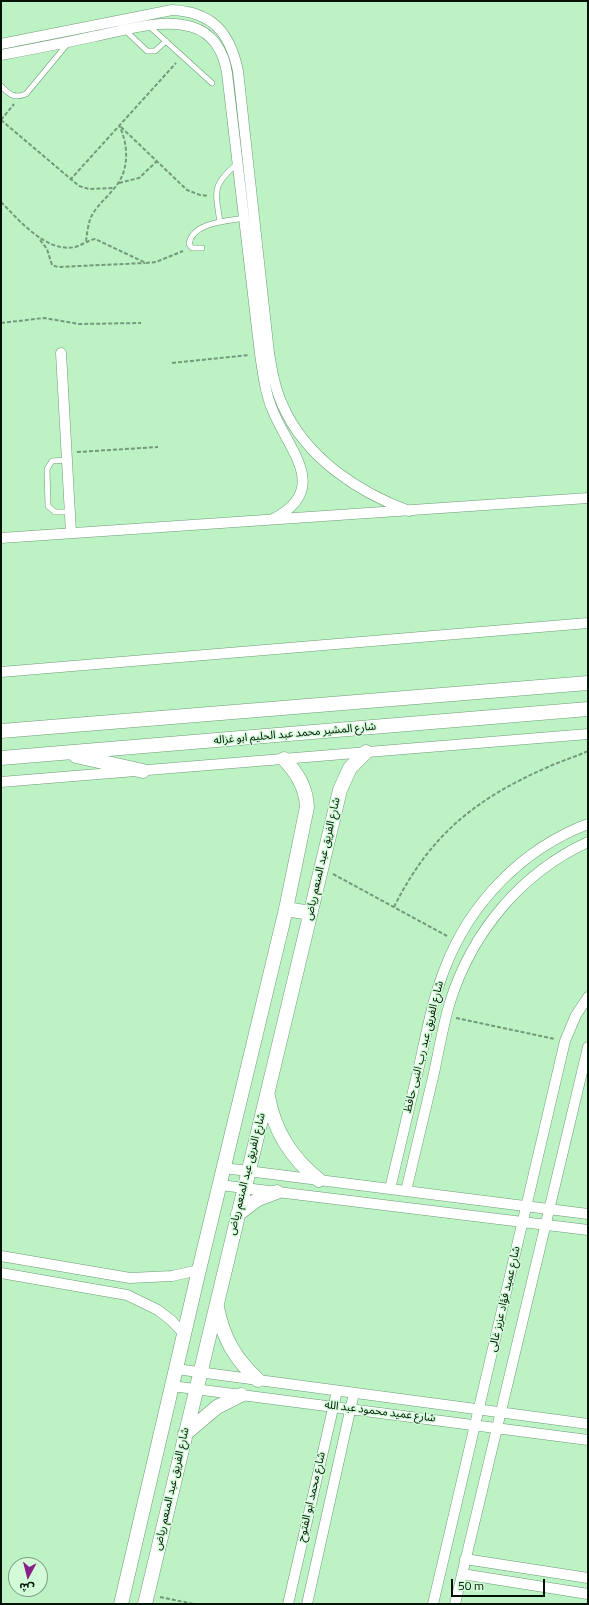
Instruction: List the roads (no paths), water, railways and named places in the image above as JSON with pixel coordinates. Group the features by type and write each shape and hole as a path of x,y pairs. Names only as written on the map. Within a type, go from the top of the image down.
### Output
{"street":[{"path":"1,44 172,10 186,11 200,15 212,22 222,32 230,44 238,72 269,353 277,392 283,408 296,428 327,464 366,492 410,511"},
{"path":"142,16 147,27"},
{"path":"1,55 147,27 171,24 194,27 205,33 220,50 227,72 246,218 260,354 267,394 272,410 282,431 297,456 302,470 302,486 297,500 287,512 273,519"},
{"path":"61,353 70,533"},
{"path":"1,538 588,498"},
{"path":"1,672 588,623"},
{"path":"1,732 588,684"},
{"name":"شارع المشير محمد عبد الحليم ابو غزاله","path":"1,758 588,709"},
{"path":"1,782 588,734"},
{"name":"شارع الفريق عبد المنعم رياض","path":"146,1599 342,782 350,768 366,752"},
{"path":"62,753 143,771"},
{"path":"121,1604 199,1270 286,909 307,807 307,795 303,785 284,759"},
{"name":"شارع الفريق عبد رب النبى حافظ","path":"390,1189 435,997 457,941 480,904 501,880 525,860 551,842 588,824"},
{"name":"شارع الفريق عبد رب النبى حافظ","path":"406,1191 447,1016 458,980 469,958 494,916 514,894 536,874 560,857 588,842"},
{"path":"286,909 310,913"},
{"name":"شارع عميد فؤاد عزيز غالى","path":"433,1604 565,1041 576,1015 588,997"},
{"name":"شارع عميد فؤاد عزيز غالى","path":"455,1604 588,1047"},
{"path":"267,1092 273,1118 284,1142 300,1163 319,1180"},
{"path":"224,1168 588,1214"},
{"path":"220,1185 588,1230"},
{"path":"238,1214 258,1199 277,1192"},
{"path":"1,1256 130,1278 172,1276 199,1270"},
{"path":"1,1273 127,1295 158,1310 172,1321 184,1334"},
{"path":"216,1304 225,1338 234,1354 245,1368 258,1380"},
{"name":"شارع عميد محمود عبد الله","path":"176,1369 588,1424"},
{"name":"شارع عميد محمود عبد الله","path":"172,1386 588,1440"},
{"name":"شارع محمد ابو الفتوح","path":"288,1604 332,1406 337,1391"},
{"name":"شارع محمد ابو الفتوح","path":"307,1604 354,1393"},
{"path":"185,1434 216,1407 241,1395"},
{"path":"466,1559 588,1578"},
{"path":"462,1574 588,1594"}],"lane":[{"path":"147,27 166,41 212,83"},
{"path":"126,31 147,51 155,51 166,41"},
{"path":"1,86 11,96 21,96 30,91 70,42"},
{"path":"220,222 217,196 219,181 238,162"},
{"path":"202,248 192,248 189,244 190,239 197,231 208,225 246,218"},
{"path":"66,456 52,461 47,469 48,506 55,512 69,512"}]}
